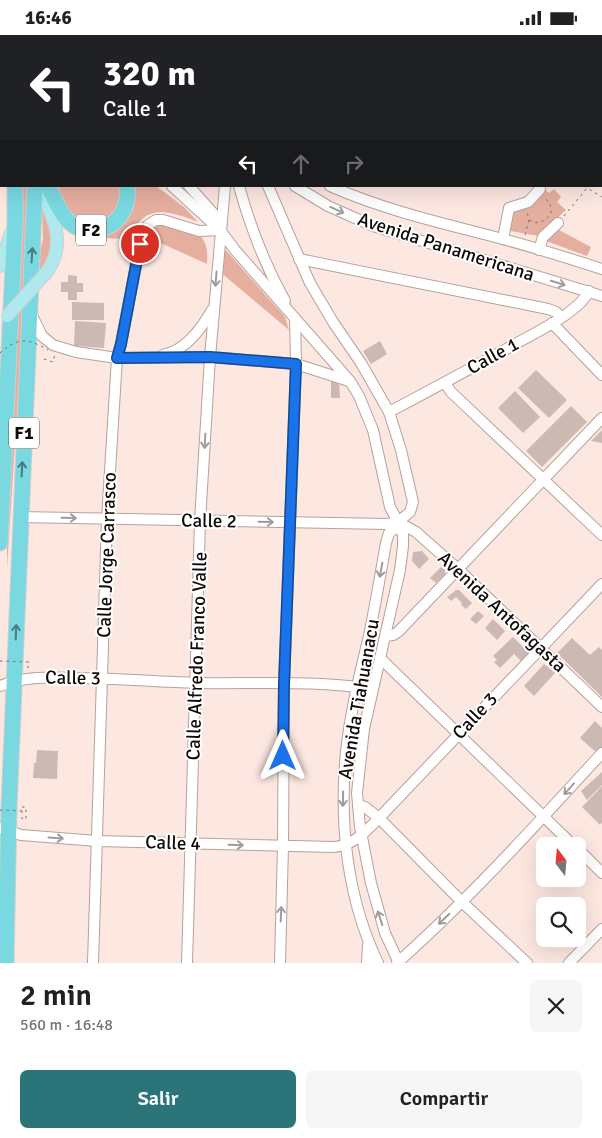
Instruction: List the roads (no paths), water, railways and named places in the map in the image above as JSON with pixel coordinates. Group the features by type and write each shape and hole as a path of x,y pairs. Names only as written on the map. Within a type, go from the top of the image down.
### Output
{"highway":[{"path":"8,187 15,214"},
{"name":"F1","path":"0,543 15,187"},
{"name":"F1","path":"6,963 4,830 7,683 20,517 36,187"},
{"name":"F2","path":"49,187 64,216 76,227 88,231 101,229 115,223 127,204 127,187"}],"main road":[{"path":"4,321 54,263 57,234 54,222 36,187"},
{"path":"0,266 15,214"}],"street":[{"path":"173,187 220,230"},
{"path":"189,187 213,213 220,230"},
{"name":"Calle Alfredo Franco Valle","path":"187,963 197,683 200,521 210,357 225,187"},
{"path":"239,187 255,236 267,264 296,319 291,522 284,684 280,963"},
{"path":"268,187 299,259 320,301 361,363 389,412 403,457 413,502 410,512 398,524"},
{"name":"Avenida Panamericana","path":"296,187 328,206 373,226 602,296"},
{"name":"Avenida Panamericana","path":"332,187 360,199 394,210 503,239 602,269"},
{"path":"503,239 509,208 528,202 542,194"},
{"name":"Calle Jorge Carrasco","path":"94,963 104,678 107,519 117,358 142,233 148,225 156,220 163,220 199,231 220,230"},
{"path":"539,250 543,237 558,223"},
{"name":"Avenida Tiahuanacu","path":"220,230 235,250 350,381 362,403 373,430 390,507 403,533 403,547 386,636 372,689 361,749 358,805 361,836 377,908 398,963"},
{"path":"299,259 548,309 556,312 561,317"},
{"name":"Calle 1","path":"389,412 552,323 582,302 589,291"},
{"path":"156,358 178,349 205,322 214,307"},
{"path":"30,308 42,336 53,345 76,352 117,358 210,357 296,364 350,381"},
{"path":"552,323 602,375"},
{"path":"0,382 8,367"},
{"path":"445,383 451,392 602,535"},
{"path":"386,636 398,632 602,418"},
{"name":"Calle 2","path":"20,517 398,524"},
{"name":"Avenida Tiahuanacu","path":"378,963 368,942 356,902 346,845 343,809 344,783 346,750 357,687 374,611 386,543 389,533 398,524"},
{"name":"Avenida Antofagasta","path":"398,524 416,532 458,569 602,707"},
{"name":"Calle 3","path":"346,845 361,836 379,818 602,584"},
{"path":"380,658 565,837"},
{"name":"Calle 3","path":"7,683 31,677 104,678 372,689"},
{"path":"398,963 462,902 544,817 602,753"},
{"path":"358,805 365,807 379,818 462,902 527,963"},
{"name":"Calle 4","path":"4,830 21,835 97,841 333,847 346,845"},
{"path":"586,857 602,873"},
{"path":"569,963 602,929"},
{"path":"368,942 368,963"}]}
